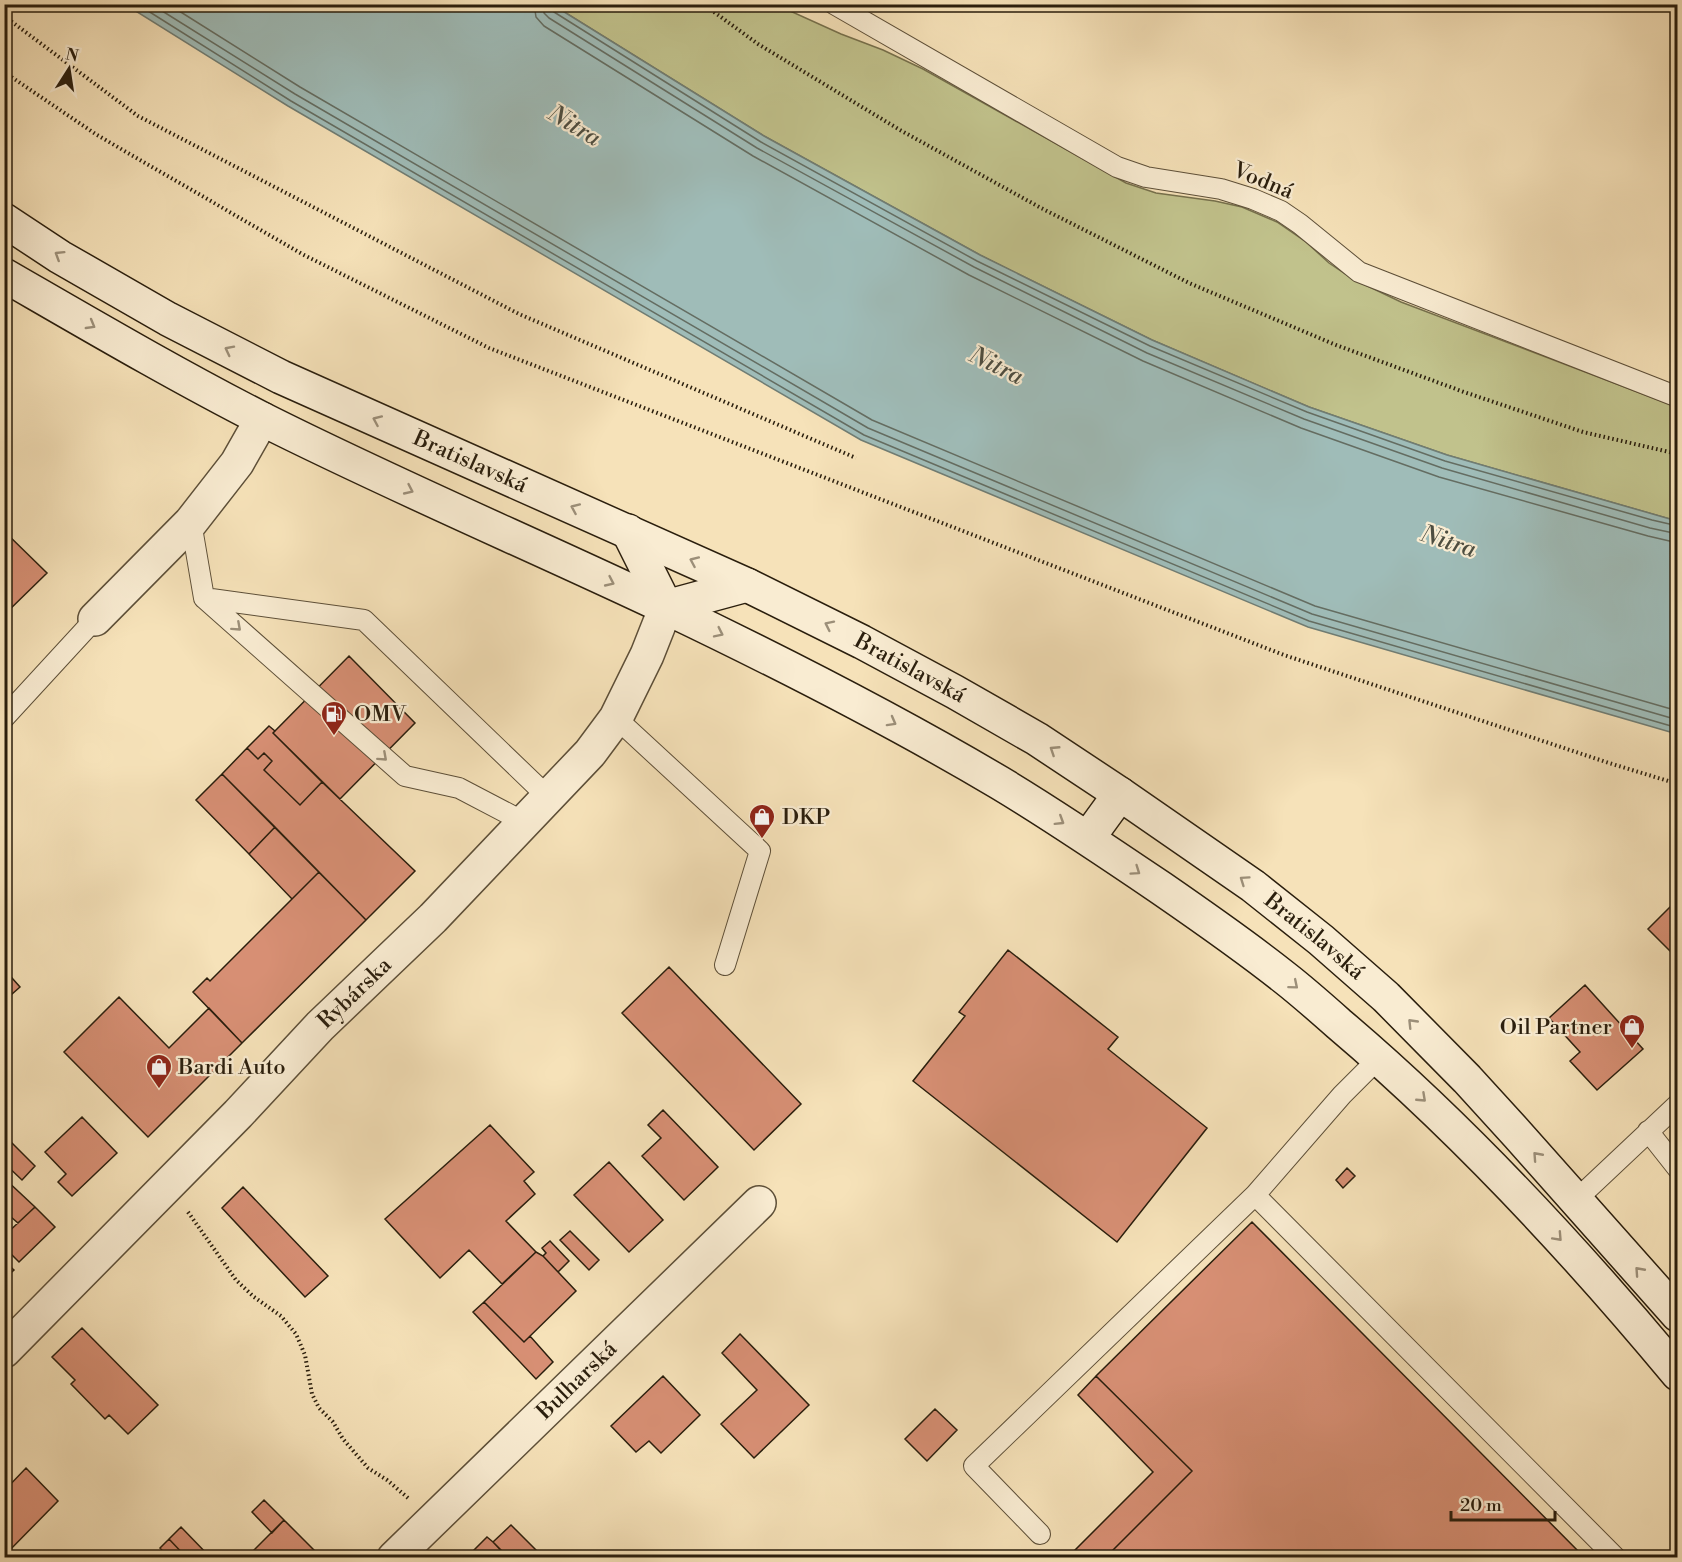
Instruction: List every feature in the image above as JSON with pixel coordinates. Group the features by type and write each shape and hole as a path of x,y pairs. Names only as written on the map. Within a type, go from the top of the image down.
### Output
{"main road":[{"name":"Bratislavská","path":"4,220 60,257 168,319 281,377 747,585 862,642 1037,739 1253,886 1321,940 1386,998 1467,1079 1677,1315"},
{"path":"4,275 152,361 262,419 392,482 666,607 827,686 999,782 1088,838 1218,927 1278,973 1379,1058 1446,1121 1540,1218 1618,1302 1677,1374"},
{"path":"95,619 191,522 237,463 262,419 281,377"},
{"path":"628,531 666,607"},
{"path":"666,607 747,585"},
{"name":"Rybárska","path":"4,1351 238,1114 320,1026 433,918 590,753 616,718 647,655 666,607"},
{"path":"1088,838 1120,794"},
{"name":"Bulharská","path":"394,1557 759,1203"}],"lane":[{"name":"Vodná","path":"834,4 1117,166 1146,177 1221,189 1253,199 1300,224 1359,272 1677,397"},
{"path":"191,522 204,597 405,776 459,788 524,822"},
{"path":"204,597 364,620 548,797"},
{"path":"4,718 95,619"},
{"path":"616,718 760,851 725,965"},
{"path":"1040,1533 974,1466 1255,1196 1342,1095 1379,1058"},
{"path":"1576,1200 1677,1104"},
{"path":"1647,1131 1677,1168"},
{"path":"1255,1196 1616,1557"}],"path":[{"path":"703,4 759,44 900,130 1041,208 1189,283 1336,345 1464,392 1583,432 1677,454"},
{"path":"4,16 138,116 519,314 856,458"},
{"path":"4,72 97,135 302,254 489,348 1284,655 1677,784"},
{"path":"166,1186 192,1216 236,1280 254,1297 282,1316 296,1334 305,1355 312,1394 319,1408 333,1422 368,1468 387,1480 431,1522"}],"green space":[{"path":"553,5 777,5 923,69 1126,183 1156,193 1242,207 1277,222 1353,279 1401,302 1677,407 1677,521 1447,455 1309,407 1152,340 980,255 764,136"}],"water":[{"name":"Nitra","path":"126,5 553,5 764,136 980,255 1152,340 1309,407 1447,455 1677,521 1677,734 1308,627 861,440 288,106"}],"building":[{"path":"4,531 47,573 4,615"},
{"path":"349,656 415,723 340,799 273,733"},
{"path":"269,726 275,731 273,733 322,782 300,805 264,770 272,761 264,753 258,759 247,748"},
{"path":"247,748 258,759 264,753 272,761 264,770 300,805 322,782 415,871 366,920 222,774"},
{"path":"222,774 275,827 249,854 196,800"},
{"path":"275,827 319,872 292,899 249,854"},
{"path":"319,872 366,920 242,1043 193,992 207,978 210,981"},
{"path":"1678,899 1678,959 1648,929"},
{"path":"1008,950 1118,1037 1108,1049 1207,1128 1117,1242 913,1081 965,1016 959,1012"},
{"path":"669,967 801,1104 754,1150 622,1013"},
{"path":"4,969 20,987 4,1001"},
{"path":"1585,985 1643,1049 1597,1090 1570,1061 1580,1052 1549,1018"},
{"path":"119,997 169,1048 209,1008 242,1043 148,1137 64,1052"},
{"path":"663,1110 718,1167 684,1200 642,1156 661,1138 648,1125"},
{"path":"82,1117 117,1153 72,1196 58,1182 66,1174 45,1152"},
{"path":"490,1125 534,1172 524,1181 535,1194 506,1221 536,1252 502,1284 469,1250 440,1278 385,1219"},
{"path":"11,1142 35,1166 22,1180 4,1163 4,1149"},
{"path":"609,1162 663,1220 629,1252 574,1195"},
{"path":"1347,1168 1355,1176 1343,1188 1336,1180"},
{"path":"4,1178 35,1207 18,1223 4,1211"},
{"path":"243,1187 328,1276 305,1297 222,1208"},
{"path":"35,1207 55,1227 19,1262 4,1247 4,1236"},
{"path":"1252,1222 1585,1558 1105,1558 1192,1471 1096,1376"},
{"path":"570,1231 599,1260 589,1270 560,1240"},
{"path":"550,1241 569,1261 558,1272 543,1256 546,1253 542,1248"},
{"path":"536,1252 543,1256 576,1291 524,1342 484,1302"},
{"path":"4,1261 14,1270 4,1279"},
{"path":"484,1302 524,1342 530,1336 553,1362 536,1379 473,1312"},
{"path":"82,1328 158,1405 128,1434 109,1415 105,1419 71,1384 75,1380 52,1357"},
{"path":"740,1334 809,1405 754,1458 721,1424 757,1390 722,1353"},
{"path":"663,1376 700,1415 661,1453 649,1441 636,1452 611,1426"},
{"path":"1096,1376 1192,1471 1105,1558 1067,1558 1153,1472 1078,1395"},
{"path":"935,1409 957,1430 927,1461 905,1439"},
{"path":"26,1468 58,1501 4,1556 4,1491"},
{"path":"264,1500 284,1520 272,1533 252,1512"},
{"path":"284,1520 317,1553 313,1558 246,1558"},
{"path":"511,1525 541,1555 538,1558 509,1558 493,1542"},
{"path":"181,1527 211,1558 187,1558 169,1539"},
{"path":"487,1537 508,1558 466,1558"},
{"path":"169,1539 187,1558 169,1558 160,1548"}],"place":[{"name":"OMV","path":"334,737"},
{"name":"DKP","path":"762,840"},
{"name":"Oil Partner","path":"1632,1050"},
{"name":"Bardi Auto","path":"159,1090"}]}
